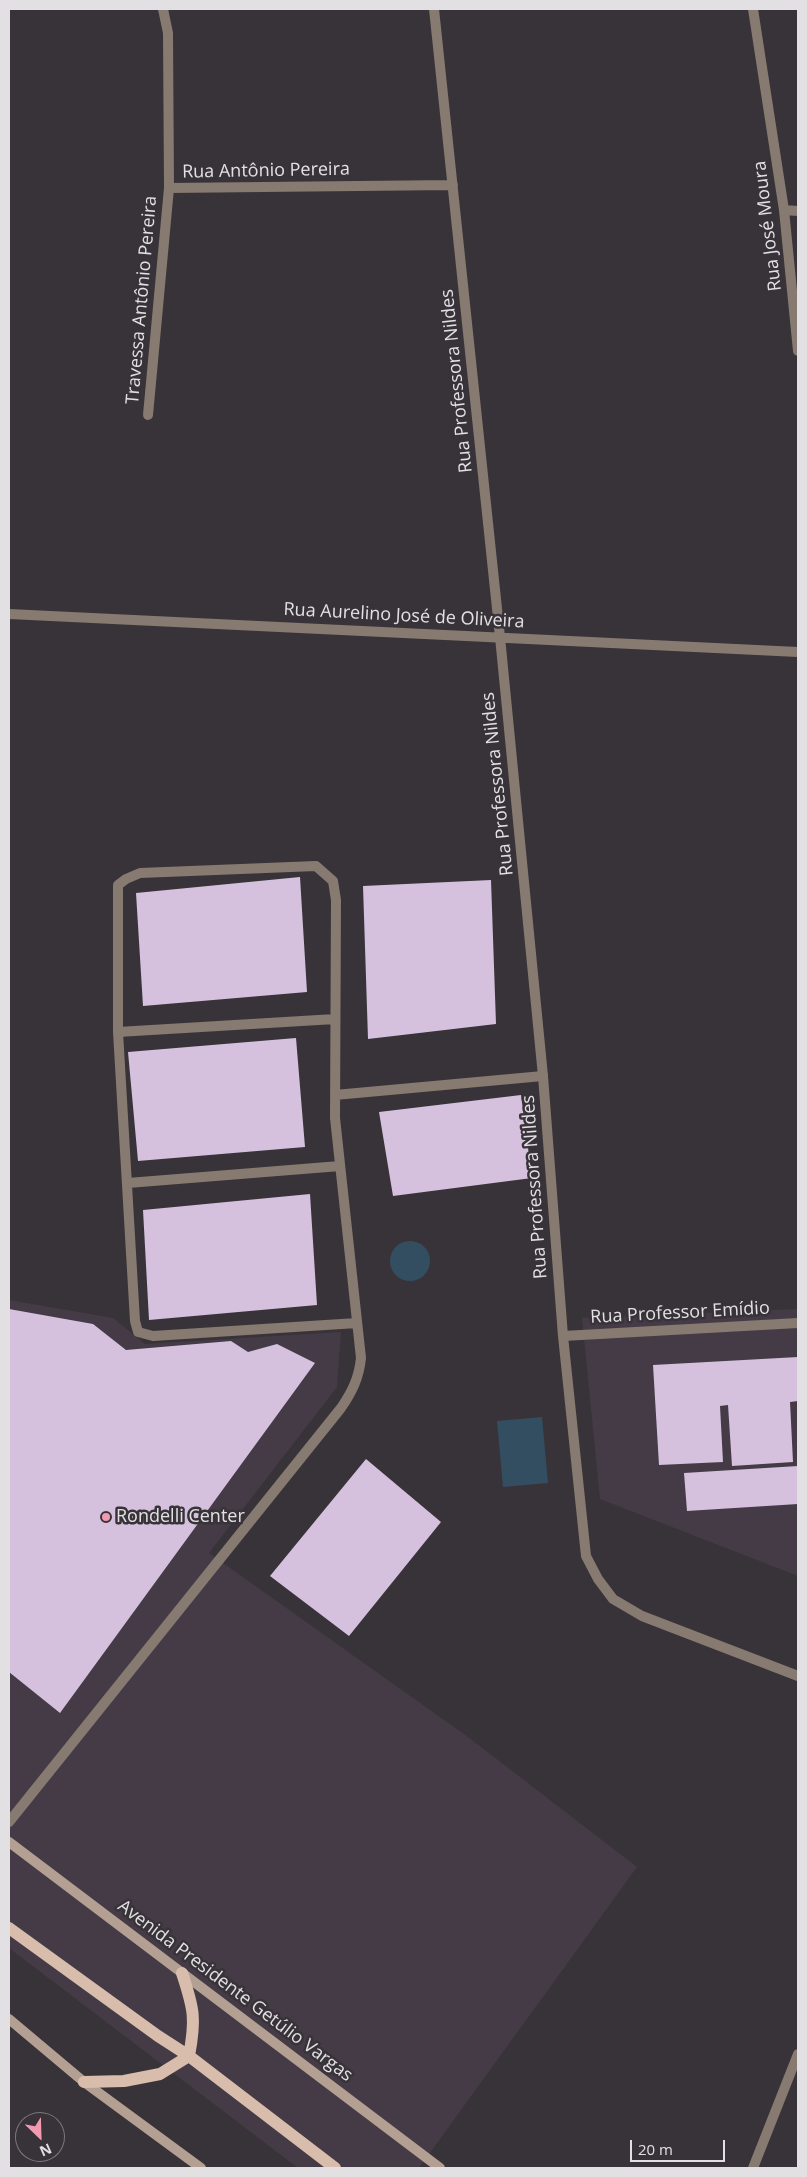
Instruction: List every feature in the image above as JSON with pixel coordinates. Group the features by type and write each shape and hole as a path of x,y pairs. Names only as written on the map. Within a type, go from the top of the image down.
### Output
{"main road":[{"path":"9,1928 158,2036 189,2056 335,2168"},
{"path":"84,2082 124,2081 160,2074 189,2056 194,2029 192,2004 182,1973"}],"street":[{"name":"Rua Antônio Pereira","path":"163,9 168,33 169,188 453,185"},
{"name":"Rua Professora Nildes","path":"434,9 500,637 543,1076 563,1336 586,1556 598,1579 613,1598 642,1616 798,1676"},
{"name":"Rua José Moura","path":"754,9 784,210 798,351"},
{"name":"Travessa Antônio Pereira","path":"148,415 169,188"},
{"path":"784,210 798,211"},
{"name":"Rua Aurelino José de Oliveira","path":"9,614 798,652"},
{"path":"9,1822 341,1408 350,1395 360,1370 361,1358 335,1118 336,900 333,881 316,866 140,873 126,879 118,885 118,1032 135,1322 138,1332 153,1336 357,1323"},
{"path":"118,1032 336,1019"},
{"path":"335,1095 543,1076"},
{"path":"128,1183 340,1166"},
{"name":"Rua Professor Emídio","path":"563,1336 798,1323"},
{"name":"Avenida Presidente Getúlio Vargas","path":"9,1842 440,2168"},
{"path":"9,2019 84,2082 201,2168"},
{"path":"753,2168 798,2054"}],"shaded area":[{"path":"9,1300 113,1318 145,1344 341,1332 337,1387 209,1553 468,1737 637,1867 419,2168 298,2168 9,1948"},
{"path":"798,1309 798,1576 600,1499 582,1318"}],"water":[{"path":"414,1241 421,1244 427,1250 430,1261 429,1269 421,1278 414,1281 406,1281 399,1278 391,1269 390,1257 393,1250 402,1242"},
{"path":"542,1417 548,1483 503,1487 497,1421"}],"building":[{"path":"300,877 307,992 143,1006 136,893"},
{"path":"491,880 496,1024 368,1039 363,886"},
{"path":"296,1038 305,1147 138,1161 128,1052"},
{"path":"521,1095 532,1178 393,1196 379,1112"},
{"path":"310,1194 317,1305 149,1320 143,1210"},
{"name":"Rondelli Center","path":"9,1309 93,1324 126,1350 231,1341 248,1352 277,1344 315,1363 60,1713 9,1672"},
{"path":"798,1357 798,1401 790,1402 793,1462 732,1466 728,1405 720,1406 723,1462 659,1465 653,1365"},
{"path":"366,1459 441,1522 349,1636 270,1576"},
{"path":"798,1466 798,1504 687,1511 684,1473"}],"place":[{"name":"Rondelli Center","path":"106,1517"}]}
